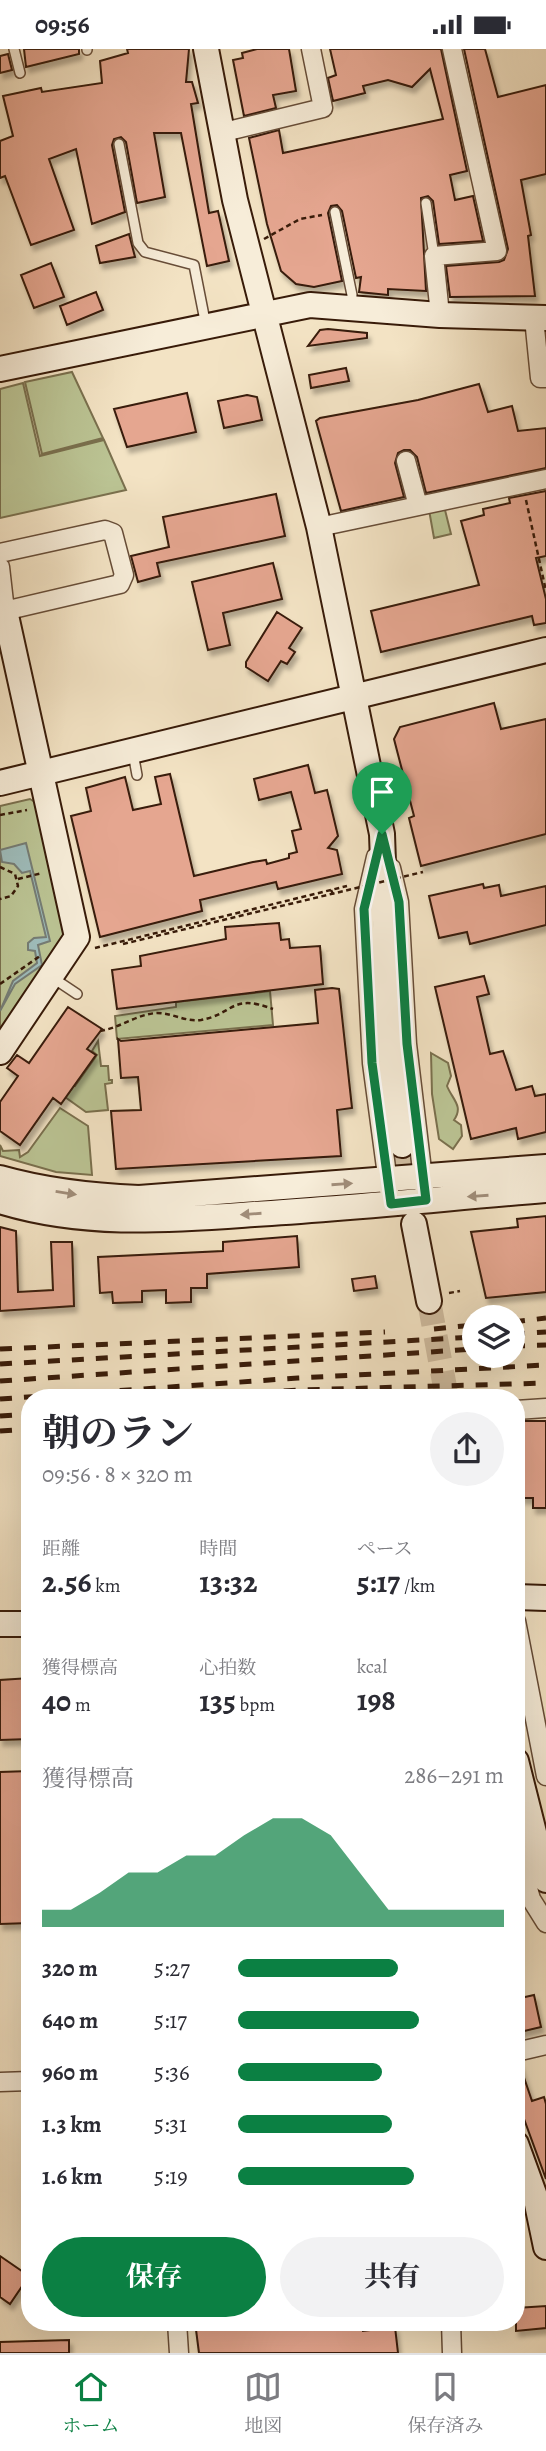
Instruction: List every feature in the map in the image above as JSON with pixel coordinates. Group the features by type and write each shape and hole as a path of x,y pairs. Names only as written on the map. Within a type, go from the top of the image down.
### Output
{"street":[{"path":"206,49 235,200 319,527 353,699 399,902 408,1055 424,1189"},
{"path":"224,132 323,108 311,49"},
{"path":"440,315 434,256 497,251 452,49"},
{"path":"0,369 310,305 440,315 540,318 540,378 546,378"},
{"path":"406,461 418,506"},
{"path":"319,527 546,478"},
{"path":"0,553 105,530 113,533 124,575 120,584 2,611"},
{"path":"0,567 2,611 77,937 0,1052"},
{"path":"0,783 41,774 135,763 353,699 546,650"},
{"path":"382,834 388,1021 402,1145"},
{"path":"382,834 364,909 372,1063 390,1192"},
{"path":"0,1201 79,1219 140,1221 424,1189 546,1167"},
{"path":"0,1178 33,1187 82,1195 139,1198 390,1192"},
{"path":"424,1189 546,1190"},
{"path":"414,1224 435,1297"},
{"path":"525,1409 546,1408"},
{"path":"525,1597 546,1598"},
{"path":"0,1624 21,1624"},
{"path":"525,1668 546,1776"},
{"path":"525,1841 531,1894"},
{"path":"525,1874 531,1894 546,1923"},
{"path":"525,2050 546,2045"},
{"path":"0,2082 21,2081"},
{"path":"525,2169 536,2199 546,2247"},
{"path":"178,2331 179,2353"},
{"path":"451,2331 452,2353"}],"lane":[{"path":"14,49 20,73"},
{"path":"119,144 138,243 145,252 194,265 207,328"},
{"path":"426,203 434,256"},
{"path":"335,212 352,295 351,307"},
{"path":"59,982 76,994"}],"path":[{"path":"264,239 300,219 335,212"},
{"path":"522,483 546,591"},
{"path":"0,815 26,809 29,821"},
{"path":"18,879 42,873 39,860"},
{"path":"0,867 10,869 18,879 16,892 0,899"},
{"path":"91,949 423,872"},
{"path":"332,893 347,886"},
{"path":"0,985 33,960"},
{"path":"100,1031 118,1028 128,1021 155,1013 194,1021 211,1017 239,1003 260,1004 273,1009"},
{"path":"435,1297 460,1291"}],"green space":[{"path":"72,372 103,438 42,454 25,382"},
{"path":"23,383 40,456 104,440 126,490 0,518 0,389"},
{"path":"444,506 451,534 434,538 429,510"},
{"path":"30,799 38,804 67,934 0,1035 0,806"},
{"path":"270,991 273,1025 117,1039 115,1016 176,1007 176,1002"},
{"path":"98,1041 101,1066 108,1066 109,1080 112,1080 112,1083 105,1084 108,1110 86,1112 58,1092 66,1082 75,1086 97,1055 92,1051"},
{"path":"431,1053 448,1063 451,1076 447,1086 456,1103 458,1111 454,1120 461,1125 462,1136 453,1149 439,1139 432,1094"},
{"path":"60,1108 88,1126 92,1175 56,1172 0,1156 0,1145 3,1151 19,1150 20,1157 28,1152"}],"water":[{"path":"26,843 50,941 38,945 42,965 15,984 0,1011 13,981 37,963 35,951 28,950 28,943 34,938 46,937 30,871 22,873 14,864 2,862 0,850"}],"building":[{"path":"24,49 79,49 79,54 26,67"},
{"path":"127,49 189,49 186,82 192,82 198,103 191,104 209,213 218,211 229,261 207,266 181,133 154,133 165,197 137,203 126,142 121,137 114,139 112,145 125,212 92,224 76,149 49,159 74,230 31,245 5,176 0,178 0,141 13,136 3,96 41,88 42,92 102,83 100,61 128,53"},
{"path":"257,49 289,49 296,91 273,95 276,108 244,116 233,60 243,58 242,53"},
{"path":"330,49 441,49 467,171 450,175 455,200 473,196 483,241 439,244 433,201 428,196 421,198 426,291 388,289 388,295 359,292 361,277 356,278 342,211 337,205 331,206 328,213 342,281 314,287 296,284 281,271 267,224 249,138 279,130 283,153 443,119 430,69 412,87 388,80 363,86 365,93 333,101 328,78 336,75"},
{"path":"464,49 485,49 498,97 546,85 546,174 521,180 531,235 528,236 535,296 450,297 446,266 499,262 504,260 508,249"},
{"path":"8,54 12,70 0,73 0,56"},
{"path":"129,234 135,257 100,263 96,246"},
{"path":"51,263 64,297 34,308 21,275"},
{"path":"96,292 103,310 67,325 60,306"},
{"path":"320,330 367,333 367,338 308,346"},
{"path":"346,368 349,381 311,388 309,375"},
{"path":"479,384 488,412 512,406 518,431 546,428 546,468 426,493 417,457 410,450 404,450 398,453 395,463 404,497 341,511 316,421"},
{"path":"187,393 196,432 127,447 114,409"},
{"path":"247,395 257,397 262,420 224,428 218,401"},
{"path":"546,491 546,556 536,558 546,599 546,623 534,625 532,616 381,652 371,611 479,585 461,521 484,515 483,509 510,503 509,498"},
{"path":"276,494 285,536 157,563 160,576 138,582 131,556 169,547 163,517"},
{"path":"273,563 282,599 223,613 230,645 208,650 192,582"},
{"path":"277,612 302,628 289,648 295,652 287,664 281,661 268,681 246,667 246,662"},
{"path":"494,703 501,729 546,719 546,834 421,866 409,818 414,816 394,739 400,727"},
{"path":"308,765 315,793 327,790 338,836 328,848 337,850 342,874 278,889 276,882 200,900 202,911 100,937 71,816 91,811 86,788 125,777 133,810 161,804 155,777 170,774 194,876 253,862 266,860 267,864 289,858 289,854 297,852 292,831 301,829 291,792 259,800 254,779"},
{"path":"483,884 484,888 499,885 501,896 546,886 546,925 470,944 467,932 439,938 429,896"},
{"path":"279,923 281,940 289,939 290,948 320,946 323,984 117,1009 112,970 141,966 140,956 226,939 225,927"},
{"path":"484,976 489,994 477,997 490,1054 503,1051 516,1090 532,1086 535,1096 546,1094 546,1132 518,1139 516,1128 471,1139 435,987"},
{"path":"339,989 352,1108 337,1110 341,1156 116,1169 111,1111 141,1110 138,1077 121,1078 118,1039 121,1041 318,1023 315,990"},
{"path":"68,1007 102,1029 87,1049 96,1055 61,1104 53,1098 20,1145 0,1131 0,1102 18,1076 7,1068 17,1055 29,1063"},
{"path":"546,1216 546,1292 486,1298 471,1232 518,1227 517,1219"},
{"path":"0,1227 16,1231 18,1292 53,1290 51,1242 72,1242 74,1306 0,1311"},
{"path":"297,1236 299,1267 207,1274 207,1288 191,1288 191,1302 166,1303 166,1290 142,1291 142,1302 113,1303 112,1292 100,1293 98,1257 223,1251 223,1242"},
{"path":"375,1276 377,1288 354,1291 352,1279"},
{"path":"525,1421 546,1421 546,1508 533,1508 533,1498 525,1498"},
{"path":"21,1679 21,1739 0,1740 0,1680"},
{"path":"21,1771 21,1923 0,1924 0,1772"},
{"path":"534,1995 541,2027 525,2031 525,1997"},
{"path":"525,2081 532,2101 544,2097 546,2104 546,2179 525,2122"},
{"path":"0,2256 21,2270 21,2288 10,2304 0,2297"},
{"path":"546,2306 546,2328 525,2330 525,2307"},
{"path":"196,2331 395,2331 398,2353 199,2353"},
{"path":"69,2340 69,2353 0,2353 0,2342"}],"tunnel":[{"path":"402,1145 410,1199"},
{"path":"429,1301 445,1389"}],"railway":[{"path":"525,1321 546,1318"},
{"path":"434,1329 462,1326"},
{"path":"0,1349 385,1332"},
{"path":"525,1333 546,1332"},
{"path":"0,1364 462,1338"},
{"path":"525,1346 546,1345"},
{"path":"0,1381 462,1350"},
{"path":"142,1389 546,1365"},
{"path":"334,1389 546,1383"},
{"path":"0,1399 21,1398"},
{"path":"0,1416 21,1415"},
{"path":"0,1431 21,1430"}],"route":[{"path":"382,834 399,902 407,1044 426,1200 391,1204 372,1063 364,909 382,834"}]}
